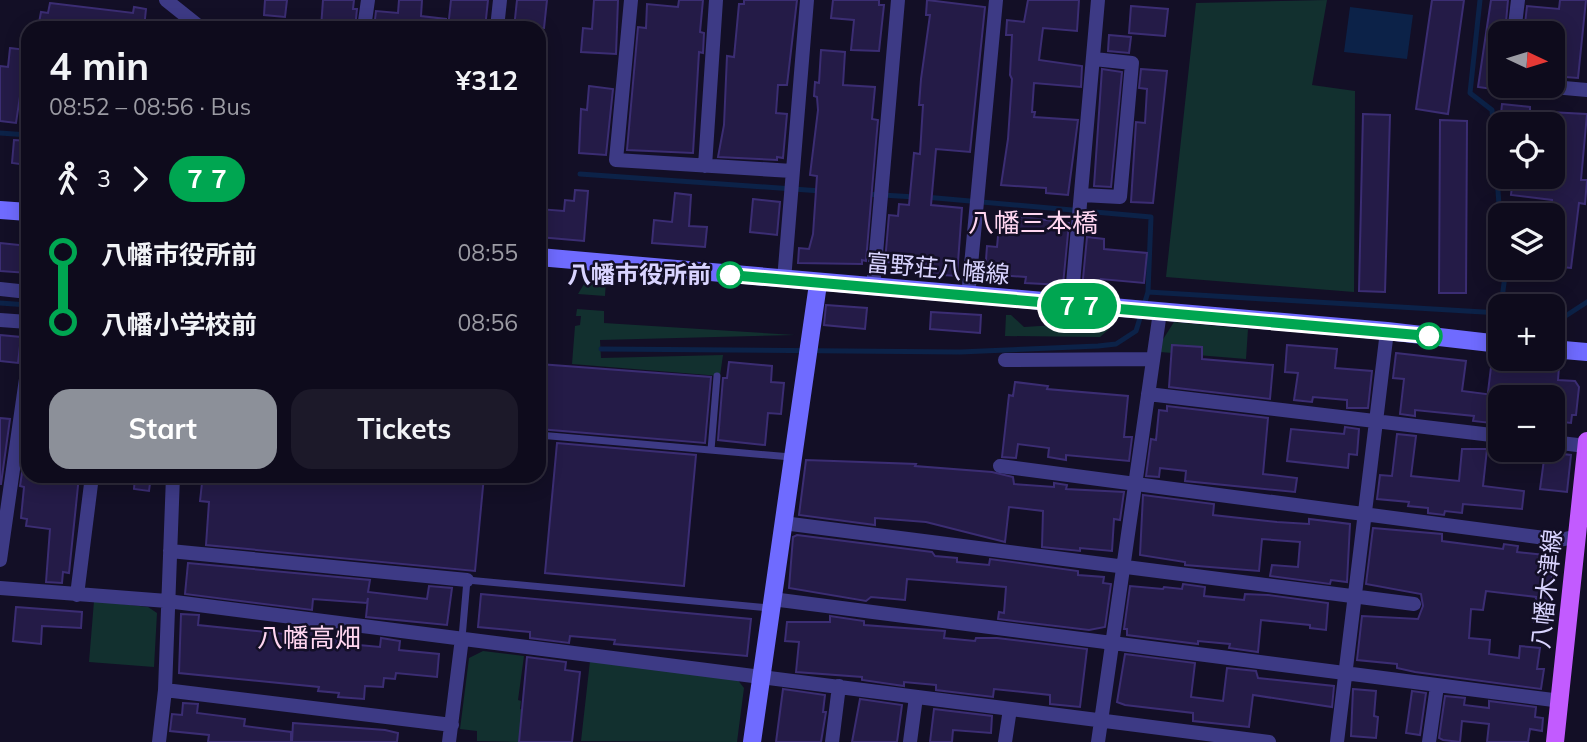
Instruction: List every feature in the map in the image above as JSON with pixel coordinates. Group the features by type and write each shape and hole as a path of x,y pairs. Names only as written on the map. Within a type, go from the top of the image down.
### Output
{"main road":[{"path":"0,210 21,212"},
{"name":"富野荘八幡線","path":"546,258 1070,306 1387,331 1488,343"},
{"path":"752,742 818,284"},
{"path":"1565,350 1587,352"},
{"name":"八幡木津線","path":"1555,742 1582,537 1587,444"}],"street":[{"path":"166,0 192,21"},
{"path":"365,21 368,0"},
{"path":"498,21 500,0"},
{"path":"631,0 616,160 791,174"},
{"path":"705,166 716,0"},
{"path":"785,280 791,174 807,0"},
{"path":"873,288 898,0"},
{"path":"968,297 974,209 996,0"},
{"path":"1070,306 1082,198 1098,0"},
{"path":"1515,21 1518,0"},
{"path":"1082,198 1120,197 1132,63 1094,59"},
{"path":"1565,88 1587,90"},
{"path":"0,289 21,291"},
{"path":"1098,742 1137,482 1151,359 1160,312"},
{"path":"0,320 21,322"},
{"path":"1337,742 1387,331"},
{"path":"1005,360 1151,359"},
{"path":"1148,394 1488,435"},
{"path":"0,560 21,414"},
{"path":"1565,443 1587,444"},
{"path":"1000,466 1560,540 1582,537"},
{"path":"77,595 91,483"},
{"path":"159,742 165,690 173,483"},
{"path":"783,523 1414,604"},
{"path":"170,551 467,580"},
{"path":"0,588 167,601 1101,720 1173,736 1269,742"},
{"path":"771,603 1112,643 1561,701"},
{"path":"449,742 462,638"},
{"path":"832,742 839,686"},
{"path":"1429,742 1437,686"},
{"path":"165,690 452,724"},
{"path":"911,742 916,698"},
{"path":"1005,742 1010,709"}],"lane":[{"path":"710,450 717,376"},
{"path":"546,436 791,457"},
{"path":"462,638 467,580 771,603"}],"green space":[{"path":"1327,0 1312,85 1355,91 1354,292 1166,277 1196,3"},
{"path":"594,280 606,280 605,296 578,294 584,284"},
{"path":"577,309 604,311 604,323 795,335 600,340 601,358 723,355 720,376 572,364 575,326 580,325 581,316 576,316"},
{"path":"1006,315 1011,315 1024,327 1056,325 1084,330 1091,322 1110,324 1100,337 1005,336"},
{"path":"1174,322 1248,329 1246,359 1160,352 1160,344"},
{"path":"94,601 148,607 157,613 154,667 89,662"},
{"path":"483,651 524,656 518,700 521,701 520,709 524,710 519,742 477,741 477,731 460,729 469,658"},
{"path":"590,661 737,679 744,688 737,742 581,741"}],"water":[{"path":"1350,7 1413,15 1407,59 1344,52"}],"building":[{"path":"265,0 287,0 285,17 264,15"},
{"path":"323,0 354,0 353,9 357,9 356,21 322,21"},
{"path":"399,0 422,0 421,16 446,21 375,21 376,11 398,13"},
{"path":"451,0 488,0 486,21 449,21"},
{"path":"517,0 547,0 545,21 515,21"},
{"path":"594,0 618,0 616,54 581,52 583,28 592,29"},
{"path":"679,0 703,0 700,32 704,33 703,53 699,52 693,153 627,150 638,27 646,28 647,4 678,7"},
{"path":"744,0 797,0 787,85 778,85 776,113 787,114 783,158 777,157 777,160 718,157 724,125 727,56 734,57 739,4 744,4"},
{"path":"833,0 879,0 879,5 884,5 879,51 851,50 854,20 831,18"},
{"path":"927,0 985,7 970,152 936,149 931,205 962,208 957,276 928,274 928,265 885,262 889,215 898,216 899,204 909,205 914,153 920,154 923,105 919,105 930,15 926,15"},
{"path":"1028,0 1079,0 1077,31 1043,28 1039,60 1082,66 1081,87 1034,83 1032,112 1035,112 1034,117 1078,120 1068,195 1046,193 1046,188 1001,185 1008,139 1012,79 1012,35 1006,35 1007,20 1024,22"},
{"path":"1432,0 1464,0 1448,114 1416,109"},
{"path":"1491,0 1508,0 1506,21 1488,21 1488,88 1478,87"},
{"path":"1560,0 1586,0 1578,78 1565,77 1565,21 1525,21 1527,6 1559,9"},
{"path":"50,3 133,13 134,7 146,9 145,21 39,21 41,12 48,13"},
{"path":"1131,6 1168,9 1165,36 1129,33"},
{"path":"1109,35 1131,37 1129,53 1108,51"},
{"path":"10,48 21,49 21,90 16,123 0,121 0,66 8,67"},
{"path":"821,50 845,52 843,85 875,87 872,119 878,120 866,261 862,260 862,264 798,263 799,248 809,249 813,234 817,176 810,175 818,110 817,97 814,96 815,82 819,83"},
{"path":"1102,69 1122,72 1111,187 1094,186"},
{"path":"1141,69 1167,71 1153,203 1131,202 1136,122 1145,123 1147,89 1139,88"},
{"path":"589,86 613,89 606,155 579,153 581,109 587,110"},
{"path":"1502,104 1530,107 1530,111 1549,112 1501,112"},
{"path":"1565,113 1587,114 1581,180 1587,180 1585,204 1579,203 1571,268 1565,267 1565,203 1511,195 1512,189 1565,189"},
{"path":"1363,114 1390,115 1385,292 1359,291"},
{"path":"1440,120 1467,121 1466,293 1439,293"},
{"path":"14,140 21,140 21,164 12,163"},
{"path":"575,190 588,191 584,241 546,238 546,210 564,211 565,200 574,201"},
{"path":"675,193 691,195 689,226 707,227 705,247 652,243 654,220 672,222"},
{"path":"753,199 780,202 777,235 750,232"},
{"path":"1000,214 1069,223 1063,285 1025,283 1026,277 985,274 987,246 997,247"},
{"path":"1087,237 1104,239 1104,249 1147,253 1144,283 1101,279 1100,290 1082,289"},
{"path":"0,243 21,245 21,272 0,271"},
{"path":"826,305 867,308 865,329 824,325"},
{"path":"931,312 981,315 980,333 930,329"},
{"path":"0,335 21,337 18,363 0,361"},
{"path":"1172,345 1202,347 1202,359 1273,365 1270,399 1169,387"},
{"path":"1287,345 1337,349 1335,368 1372,371 1368,408 1347,408 1347,400 1313,397 1312,402 1294,400 1298,373 1285,372"},
{"path":"1396,353 1466,361 1462,391 1488,394 1488,423 1473,421 1474,416 1415,410 1415,416 1400,414 1404,379 1393,378"},
{"path":"729,362 772,366 771,382 784,383 781,414 768,413 765,445 718,440 723,378 727,378"},
{"path":"546,365 711,377 705,443 546,430"},
{"path":"1491,371 1559,371 1558,380 1575,381 1579,387 1576,415 1572,415 1571,423 1565,422 1565,385 1489,385"},
{"path":"1015,382 1048,386 1047,389 1128,396 1124,437 1132,437 1129,461 1066,455 1066,460 1048,457 1049,448 1018,444 1016,458 1002,457 1009,395 1013,396"},
{"path":"1167,406 1268,418 1263,474 1297,478 1295,492 1185,481 1186,471 1160,468 1159,477 1146,476 1151,439 1156,440 1159,410 1167,411"},
{"path":"0,418 10,419 1,484 0,484"},
{"path":"1345,427 1359,429 1357,455 1349,454 1348,468 1287,461 1291,429 1344,434"},
{"path":"1397,434 1416,436 1411,476 1459,481 1462,449 1487,449 1483,486 1524,491 1522,509 1463,504 1462,513 1445,511 1444,515 1428,513 1428,508 1408,506 1409,502 1377,499 1380,475 1392,476"},
{"path":"557,443 696,455 684,586 545,573"},
{"path":"1565,454 1571,455 1567,492 1540,489 1544,462 1565,462"},
{"path":"806,460 916,464 915,466 992,472 1013,477 1014,484 1054,487 1054,483 1067,485 1066,489 1124,492 1120,520 1114,519 1112,551 1080,548 1080,551 1042,547 1043,511 1009,507 1005,542 926,522 875,518 875,525 799,515"},
{"path":"21,479 21,483 78,483 69,573 63,572 62,583 46,582 50,529 26,526 27,519 21,518 24,487 20,486"},
{"path":"134,483 150,483 149,491 134,489"},
{"path":"202,483 483,483 475,571 206,545 209,502 200,501"},
{"path":"1143,495 1214,504 1213,515 1277,522 1309,524 1309,519 1350,524 1347,582 1331,580 1330,584 1270,576 1272,565 1298,567 1300,542 1262,539 1259,571 1185,565 1185,562 1140,555"},
{"path":"1373,528 1442,534 1442,541 1503,549 1504,544 1518,546 1517,552 1554,556 1548,624 1534,622 1536,597 1486,591 1483,610 1471,609 1469,638 1490,640 1489,654 1519,658 1520,646 1540,648 1537,669 1544,669 1541,689 1415,672 1397,668 1397,664 1357,660 1362,616 1418,619 1423,606 1421,594 1366,584"},
{"path":"797,535 932,552 935,556 957,558 957,562 989,565 990,559 1104,577 1103,583 1111,584 1105,627 1089,630 998,619 999,612 1004,613 1006,587 907,579 905,600 871,597 866,601 789,588 793,537"},
{"path":"188,563 370,580 368,592 427,599 429,586 452,588 447,625 366,617 368,598 367,603 313,599 312,610 185,594"},
{"path":"1183,584 1205,587 1204,596 1244,600 1245,594 1268,595 1328,603 1326,630 1310,628 1310,625 1261,620 1258,652 1229,648 1230,644 1198,641 1198,644 1127,635 1127,629 1124,629 1130,586 1182,589"},
{"path":"481,594 751,619 747,656 614,644 615,640 570,636 569,643 530,638 530,632 478,627"},
{"path":"16,607 82,612 81,628 42,626 41,644 13,641"},
{"path":"181,614 199,615 198,625 294,635 295,627 310,629 321,632 320,637 338,639 337,643 380,647 381,638 400,641 399,650 439,654 437,677 396,673 395,679 384,678 383,687 365,686 364,699 338,697 339,693 318,691 319,687 179,673"},
{"path":"830,616 864,621 864,625 945,631 944,638 975,641 976,638 997,638 1087,649 1080,707 1050,704 1050,695 994,689 993,697 936,690 936,685 904,682 904,686 862,680 862,677 796,672 799,642 785,641 787,622 830,622"},
{"path":"1125,654 1195,663 1191,697 1223,701 1227,668 1256,671 1258,678 1334,686 1332,707 1253,695 1249,727 1193,721 1193,713 1125,705 1117,702"},
{"path":"527,657 566,662 565,670 580,672 572,742 519,742"},
{"path":"783,689 825,695 823,712 826,712 821,742 776,742"},
{"path":"1353,689 1376,691 1376,738 1351,736"},
{"path":"1412,691 1426,693 1420,735 1406,733"},
{"path":"1445,696 1465,698 1464,705 1489,708 1489,701 1536,707 1535,717 1543,718 1542,731 1530,729 1528,742 1487,742 1489,724 1462,721 1460,742 1443,740 1439,738"},
{"path":"860,699 902,705 897,742 852,742"},
{"path":"183,703 198,704 197,713 245,719 244,726 291,732 291,742 208,742 209,735 170,731 172,714 182,715"},
{"path":"934,709 992,716 991,733 953,730 952,742 930,742"},
{"path":"293,723 385,730 398,733 397,742 292,742"}],"waterway":[{"path":"1480,0 1470,93 1492,110 1499,203"},
{"path":"0,133 21,134"},
{"path":"580,174 821,191"},
{"path":"866,194 915,197"},
{"path":"601,349 960,352 1116,344 1136,331 1148,292 1151,217 925,197"},
{"path":"1503,294 1504,280"},
{"path":"1148,292 1488,312"},
{"path":"1565,316 1587,302"},
{"path":"0,303 21,304"}],"bus line":[{"name":"７７","path":"730,275 1429,336"}],"place":[{"name":"八幡市役所前","path":"730,275"}],"district":[{"name":"八幡三本橋","path":"1033,223"},
{"name":"八幡高畑","path":"309,638"}]}
